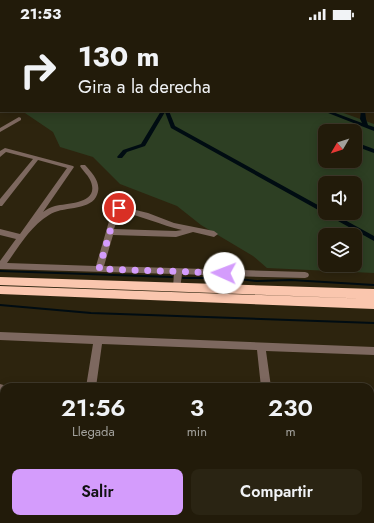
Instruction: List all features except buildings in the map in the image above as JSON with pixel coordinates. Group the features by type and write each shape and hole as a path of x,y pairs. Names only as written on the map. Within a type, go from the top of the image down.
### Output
{"highway":[{"path":"0,281 374,294"},
{"path":"0,290 374,304"}],"street":[{"path":"0,130 19,119"},
{"path":"0,156 5,150 71,167 20,236 0,266"},
{"path":"1,201 36,159"},
{"path":"0,232 20,236 25,234 37,221 51,210 80,205 89,200 95,191 95,184 83,166"},
{"path":"99,269 116,211 119,208 173,225 214,234"},
{"path":"110,232 176,234 192,229"},
{"path":"0,266 305,275"},
{"path":"177,287 178,272"},
{"path":"224,273 226,289"},
{"path":"0,336 374,351"},
{"path":"92,383 98,340"},
{"path":"261,346 266,383"}],"green space":[{"path":"23,112 341,112 374,124 374,273 353,272 362,272 362,228 318,228 318,270 267,268 253,256 201,225 177,206 120,184 93,157 60,147 53,132"}],"waterway":[{"path":"120,157 125,151 143,145 162,112"},
{"path":"167,112 173,127 318,208"},
{"path":"328,112 374,129"},
{"path":"363,112 363,119 366,126"},
{"path":"362,147 374,151"},
{"path":"340,220 374,239"},
{"path":"0,271 172,277"},
{"path":"183,278 221,278"},
{"path":"230,278 257,281 291,280 374,285"},
{"path":"0,305 91,313 374,323"}],"route":[{"path":"119,208 116,211 99,269 224,273"}]}
